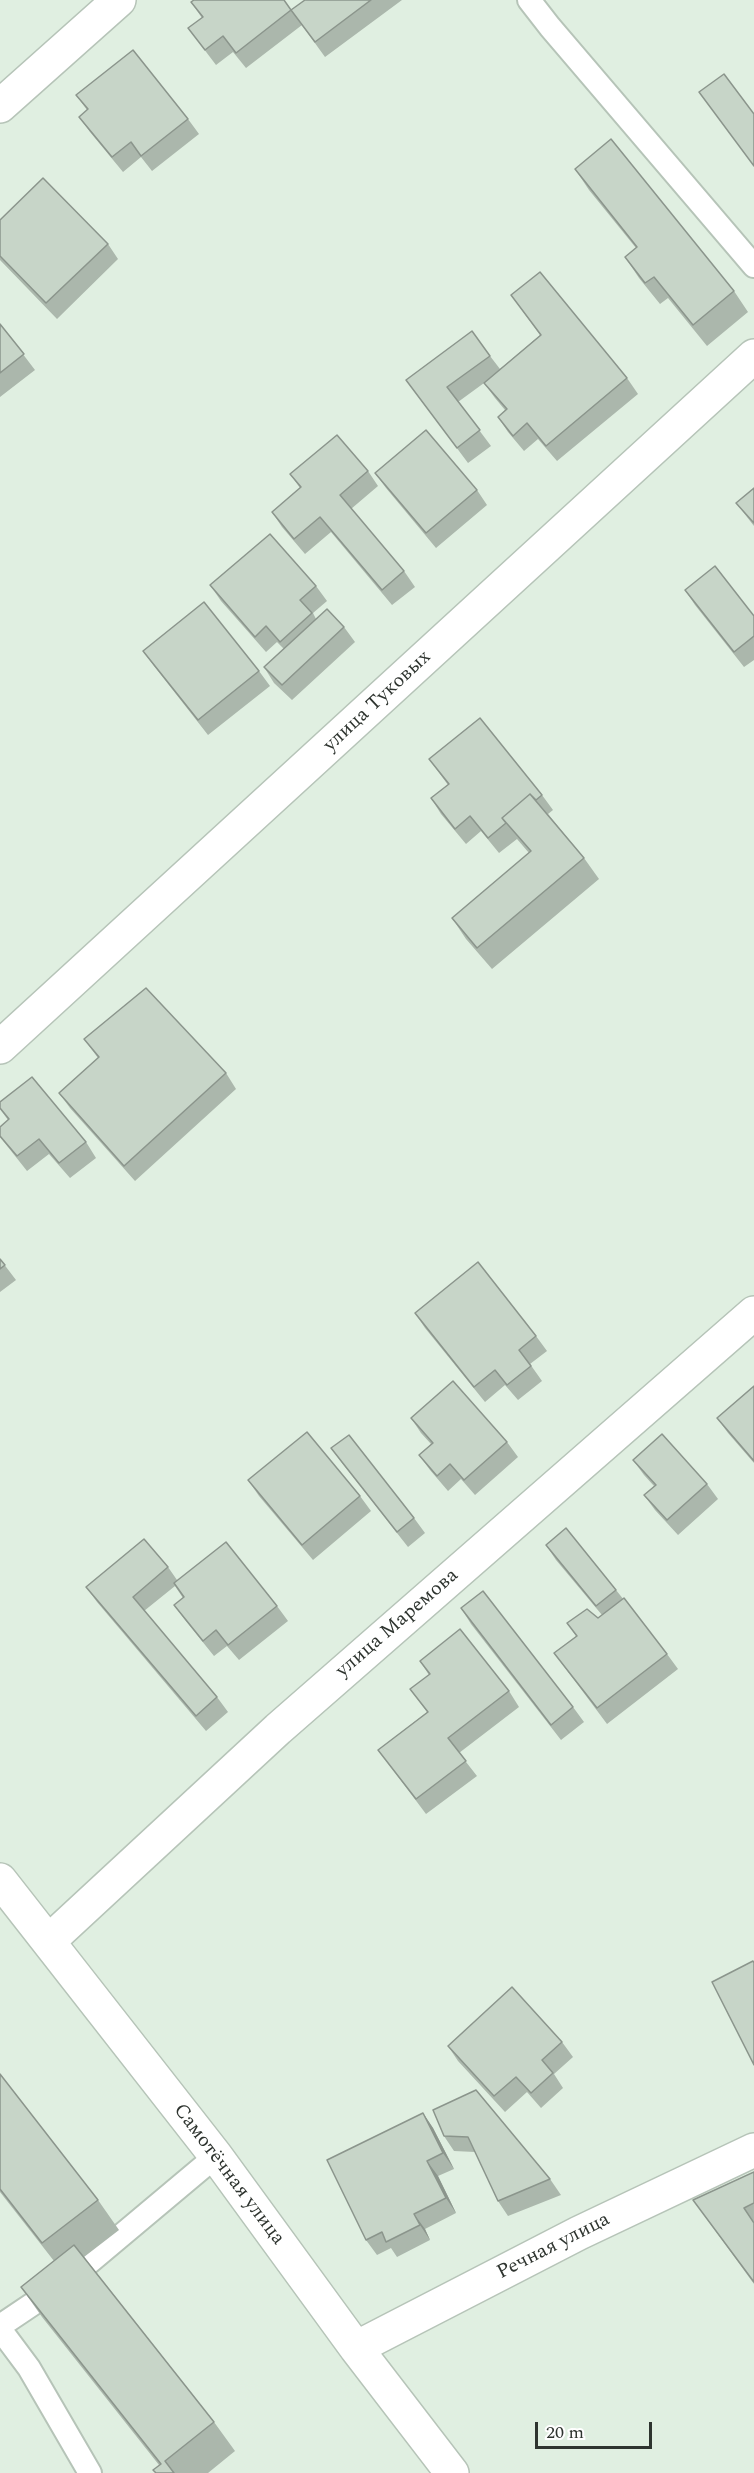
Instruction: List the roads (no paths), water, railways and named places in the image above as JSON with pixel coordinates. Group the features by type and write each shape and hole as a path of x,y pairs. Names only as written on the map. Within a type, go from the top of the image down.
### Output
{"street":[{"path":"0,106 119,0"},
{"name":"улица Туковых","path":"0,1047 754,356"},
{"name":"улица Маремова","path":"49,1941 278,1729 754,1314"},
{"name":"Самотёчная улица","path":"0,1880 216,2156 356,2348 452,2473"},
{"name":"Речная улица","path":"356,2348 579,2233 754,2150"}],"lane":[{"path":"529,0 754,266"},
{"path":"90,2473 29,2367 0,2328 67,2281 216,2156"}]}
